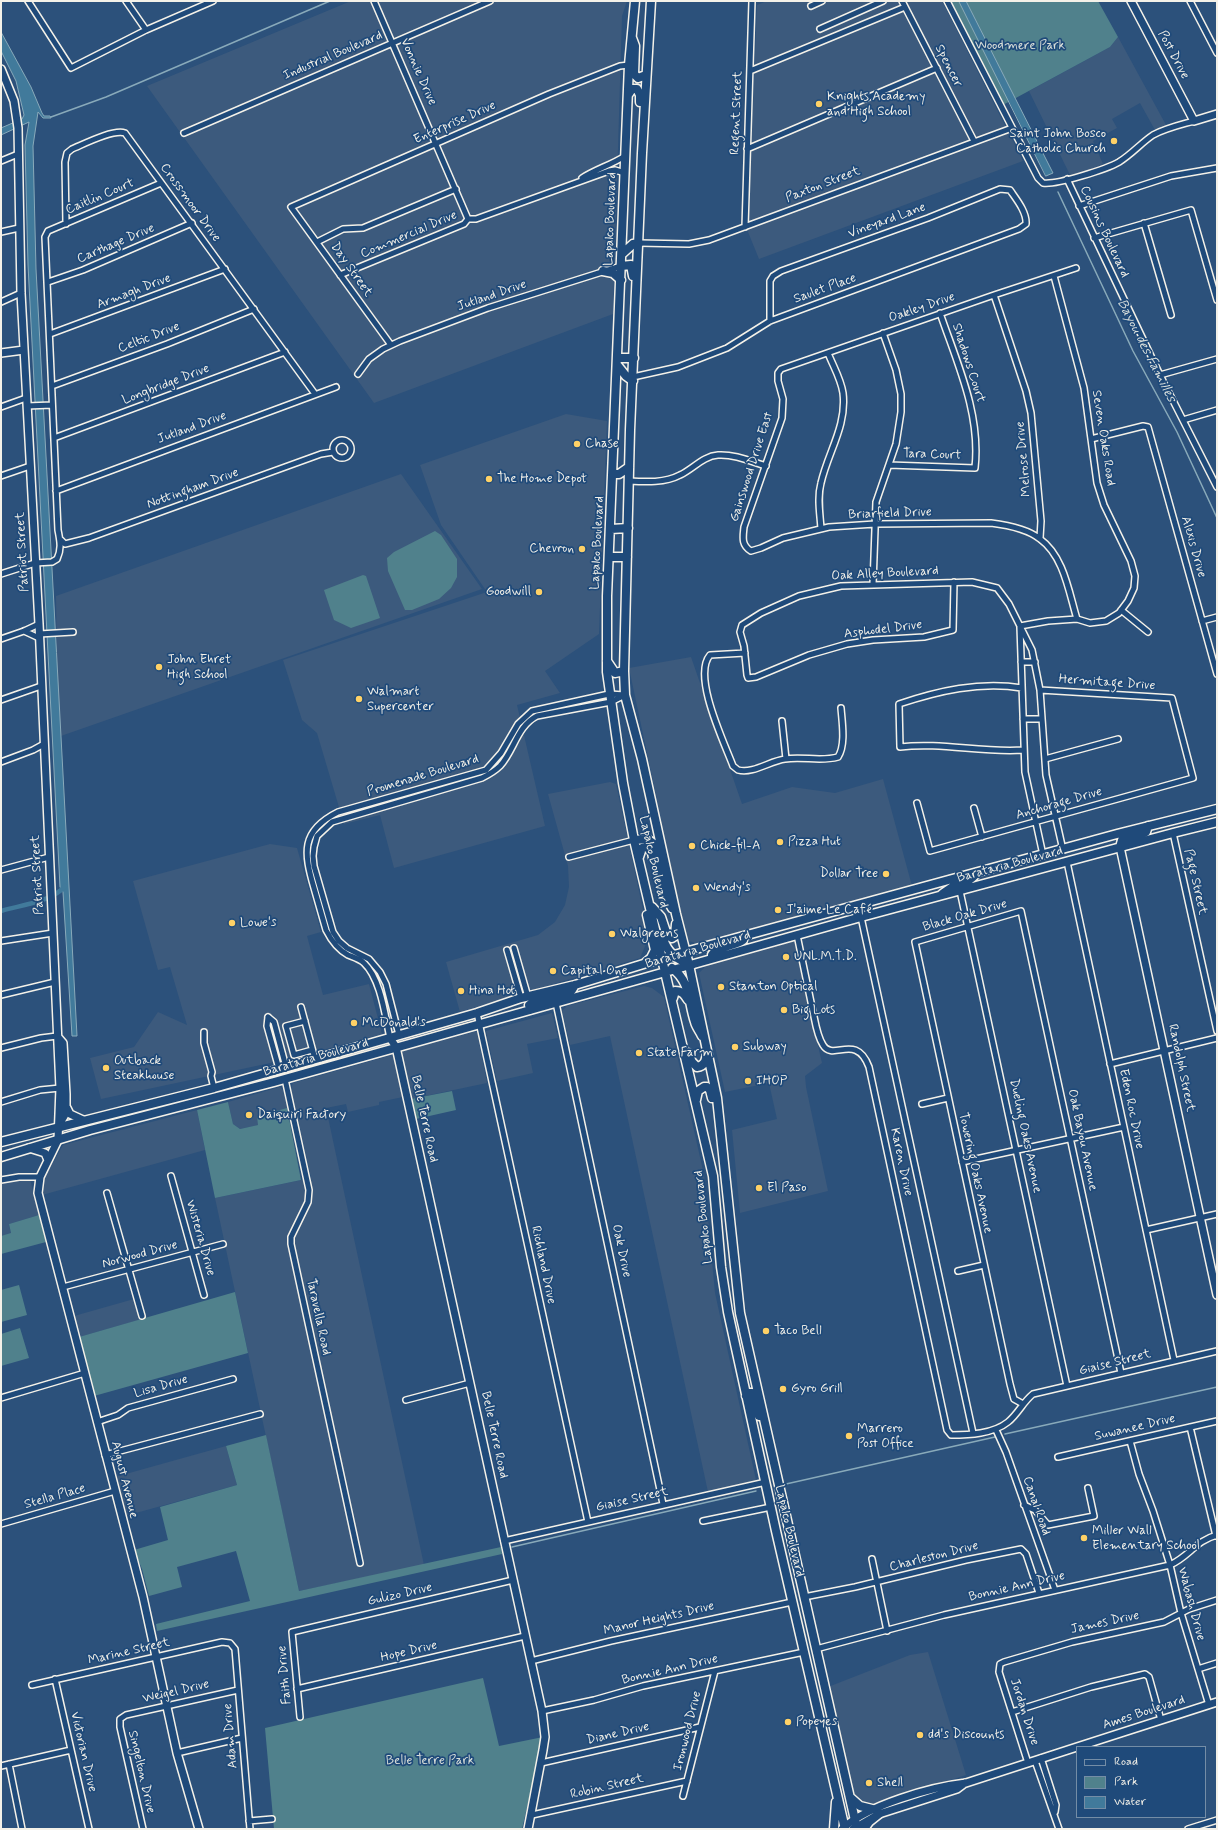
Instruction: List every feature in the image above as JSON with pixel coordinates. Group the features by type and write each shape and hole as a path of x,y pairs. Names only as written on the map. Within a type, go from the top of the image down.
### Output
{"main road":[{"name":"Lapalco Boulevard","path":"635,1 629,65 625,156 607,660 610,698 623,783 634,840 661,960"},
{"name":"Lapalco Boulevard","path":"651,1 643,124 631,410 624,671 625,695 643,765 676,914 690,964 717,1098 740,1313 847,1788 857,1826"},
{"path":"631,36 635,46 634,74 638,78 646,75"},
{"path":"628,95 632,90 638,89 643,124"},
{"path":"622,254 633,244 639,244"},
{"path":"621,266 630,264 632,266 632,287 636,296"},
{"path":"603,271 613,273 621,280"},
{"path":"633,379 626,376 618,362 634,358"},
{"path":"616,409 631,410"},
{"path":"613,474 619,474 629,467"},
{"path":"611,529 628,528"},
{"path":"610,557 627,556"},
{"path":"607,660 615,673 624,671"},
{"name":"Barataria Boulevard","path":"1,1142 214,1088 478,1013 524,997 575,985 642,964 1148,826 1217,809"},
{"name":"Barataria Boulevard","path":"1,1157 29,1148 518,1014 848,920 939,897 1173,832 1217,822"},
{"path":"1120,847 1122,840 1146,832 1148,826"},
{"path":"596,991 604,985 639,975 641,973 642,964 651,958 655,950 647,913 650,906 658,913 663,921 667,935 672,938 676,932 676,914 666,898 654,844 647,839 634,840"},
{"path":"639,857 642,848 650,848 656,869 663,881"},
{"path":"1044,868 1060,858 1063,850"},
{"path":"960,891 961,887 978,873"},
{"path":"939,897 949,888 954,887 957,884 957,878"},
{"path":"861,917 871,902"},
{"path":"848,920 858,905"},
{"path":"658,913 665,945 673,956 690,964"},
{"path":"797,935 807,919"},
{"path":"786,938 796,922"},
{"path":"713,958 712,955 714,951 742,941 745,936"},
{"path":"661,960 670,971 680,974 684,981 695,1023 706,1042"},
{"name":"Lapalco Boulevard","path":"670,971 673,998 713,1176 722,1279 761,1465 844,1828"},
{"path":"530,1010 530,1005 532,1003 570,992 575,985"},
{"path":"673,998 673,993 675,991 680,991 684,993 691,1004"},
{"path":"518,1014 524,997"},
{"path":"679,1026 694,1065 697,1067 703,1065 708,1051"},
{"path":"285,1079 296,1064"},
{"path":"274,1082 282,1068"},
{"path":"696,1104 698,1091 707,1087 710,1090 714,1111 721,1132"},
{"path":"746,1396 749,1392 752,1393 758,1414 768,1433"},
{"path":"761,1465 772,1489 777,1511 780,1514 786,1513"},
{"path":"776,1531 780,1525 783,1528 790,1556 797,1567"},
{"path":"811,1686 819,1699 825,1723 833,1722"},
{"path":"822,1733 832,1740 837,1760 843,1769"},
{"path":"847,1788 851,1798 857,1805 875,1812 869,1822 857,1826"},
{"path":"834,1829 836,1795"}],"street":[{"path":"28,1 72,68 146,30 213,1"},
{"path":"126,1 146,30"},
{"name":"Vonnie Drive","path":"374,1 437,143 468,219"},
{"name":"Industrial Boulevard","path":"184,132 490,1"},
{"name":"Regent Street","path":"745,227 752,1"},
{"path":"811,6 822,1"},
{"path":"820,29 883,1"},
{"name":"Spencer","path":"902,1 974,141"},
{"path":"947,1 1040,182 1047,184 1097,171 1118,162 1154,135 1217,114"},
{"name":"Post Drive","path":"1131,1 1194,121"},
{"path":"1190,1 1217,53"},
{"path":"750,71 905,7"},
{"name":"Enterprise Drive","path":"291,207 553,92 620,66 629,65"},
{"path":"747,149 937,68"},
{"name":"Patriot Street","path":"1,69 14,101 18,124 21,293 30,466 38,563 39,624 41,636 41,686 60,1088 58,1140"},
{"name":"Paxton Street","path":"639,244 689,244 708,240 1012,128"},
{"name":"Crossmoor Drive","path":"66,224 66,156 72,149 110,134 122,132 128,135 161,183 192,223 315,394"},
{"path":"1,161 18,154"},
{"name":"Commercial Drive","path":"575,182 594,170 616,162 625,156"},
{"path":"1079,206 1171,176 1217,168"},
{"name":"Commercial Drive","path":"340,275 464,224 468,219 476,219 575,182 615,170 625,173"},
{"name":"Cousins Boulevard","path":"1067,179 1160,375 1217,487"},
{"name":"Caitlin Court","path":"48,282 45,237 48,231 161,183"},
{"path":"317,242 343,229 363,228 456,189"},
{"name":"Vineyard Lane","path":"770,321 770,281 773,276 781,271 928,218 1000,189 1010,190"},
{"name":"Saulet Place","path":"633,379 678,367 727,348 770,321 1019,229 1026,224 1027,220 1018,200 1010,190"},
{"name":"Day Street","path":"291,207 391,345"},
{"path":"1094,238 1191,210 1217,300"},
{"name":"Carthage Drive","path":"48,282 83,270 192,223"},
{"path":"1144,223 1171,315"},
{"path":"1,232 19,228"},
{"name":"Jutland Drive","path":"358,374 369,359 391,345 488,308 621,266"},
{"name":"Oakley Drive","path":"778,373 780,369 994,294 1076,268"},
{"name":"Armagh Drive","path":"50,334 225,269"},
{"name":"Seven Oaks Road","path":"1020,626 1048,621 1077,619 1081,622 1090,623 1106,621 1121,610 1128,601 1134,588 1135,576 1131,561 1104,505 1097,483 1084,388 1054,276"},
{"path":"1,574 38,563 52,562 57,559 60,553 61,540 58,530 54,438 49,405 52,386 48,282"},
{"path":"1,302 21,293"},
{"name":"Melrose Drive","path":"994,294 1026,391 1031,413 1041,521 1040,538"},
{"name":"Celtic Drive","path":"52,386 167,344 254,309"},
{"name":"Shadows Court","path":"940,313 972,412 976,456 975,468"},
{"path":"874,584 876,502 896,444 901,412 901,394 896,370 883,333"},
{"path":"1,353 14,350 24,350"},
{"name":"Longbridge Drive","path":"54,438 285,352"},
{"path":"821,529 818,496 826,464 841,427 843,403 843,392 840,381 828,353"},
{"path":"1160,375 1217,359"},
{"name":"Gainswood Drive East","path":"744,546 742,540 744,527 782,418 783,399 778,381 778,373"},
{"name":"Jutland Drive","path":"56,491 336,387"},
{"path":"1,407 26,398"},
{"path":"28,406 49,405"},
{"path":"1182,420 1217,410"},
{"name":"Alexis Drive","path":"1091,439 1143,426 1148,427 1217,674"},
{"name":"Nottingham Drive","path":"61,540 65,544 69,544 89,538 321,454 333,452"},
{"path":"629,481 659,481 669,479 687,472 705,459 718,455 742,458 766,466"},
{"name":"Tara Court","path":"889,465 975,468"},
{"path":"1,475 30,466"},
{"name":"Briarfield Drive","path":"744,546 751,551 783,538 821,529 875,524 991,523 1014,527 1040,538"},
{"path":"1040,538 1050,549 1060,567 1077,619"},
{"name":"Oak Alley Boulevard","path":"744,653 740,628 742,625 761,613 816,591 841,586 954,582 972,582 997,588 1009,604 1032,650 1040,690 1045,759 1054,817 1063,850"},
{"name":"Asphodel Drive","path":"744,653 748,678 756,677 809,655 847,644 873,640 924,637 953,630 954,582"},
{"path":"1121,610 1148,632"},
{"path":"1202,621 1217,617"},
{"path":"1,639 39,624"},
{"name":"Oak Alley Boulevard","path":"1020,626 1023,750 1025,772 1043,855"},
{"path":"24,631 41,636 73,632"},
{"path":"744,653 716,654 710,656 705,665 708,698 733,766 738,770 747,770 786,759 822,760 838,757 840,754 842,739 841,708"},
{"path":"1021,662 1035,662"},
{"path":"1,700 41,686"},
{"path":"1022,688 1009,686 956,688 898,704 900,747 943,745 991,750 1023,750"},
{"name":"Hermitage Drive","path":"1040,690 1172,698 1194,778"},
{"name":"Promenade Boulevard","path":"390,1038 378,986 370,970 364,962 340,950 330,939 326,930 306,860 307,846 314,831 322,822 338,812 486,770 501,753 518,724 532,711 625,695"},
{"name":"Promenade Boulevard","path":"399,1035 386,984 380,972 369,959 347,948 339,941 333,932 314,866 314,847 317,836 332,822 482,778 500,766 527,723 537,716 625,695"},
{"path":"1023,719 1042,719"},
{"path":"782,721 786,759"},
{"path":"1045,759 1118,739"},
{"path":"1,762 33,750 44,744"},
{"name":"Anchorage Drive","path":"917,803 930,851 1194,778"},
{"path":"974,808 982,837"},
{"name":"Page Street","path":"1173,832 1217,1031"},
{"path":"569,857 634,840"},
{"name":"Randolph Street","path":"1120,847 1217,1295"},
{"path":"1,870 49,857"},
{"name":"Eden Roc Drive","path":"1067,862 1174,1360"},
{"name":"Dueling Oaks Avenue","path":"960,891 1068,1386"},
{"name":"Black Oak Drive","path":"915,942 1021,911"},
{"name":"Oak Bayou Avenue","path":"1021,911 1121,1373"},
{"path":"861,917 973,1433 996,1430"},
{"path":"1,942 53,933"},
{"name":"Karen Drive","path":"797,935 817,1030 823,1046 830,1050 858,1050 866,1059 869,1067 947,1430 951,1435 973,1433"},
{"name":"Towering Oaks Avenue","path":"915,942 1010,1384 1014,1399 1022,1404"},
{"path":"514,948 524,997"},
{"path":"507,950 524,997"},
{"path":"1,995 55,982"},
{"name":"Oak Drive","path":"556,1003 663,1504"},
{"path":"301,1007 315,1059"},
{"name":"Richland Drive","path":"478,1013 588,1522"},
{"path":"268,1017 274,1022 282,1068 267,1026 268,1017"},
{"path":"305,1021 286,1026 294,1055 312,1050"},
{"path":"204,1032 204,1043 212,1072 211,1076 214,1088"},
{"path":"396,1048 399,1035"},
{"path":"1,1048 41,1038 57,1036"},
{"name":"Patriot Street","path":"57,1036 63,1043 66,1106 66,1113 58,1127"},
{"path":"390,1038 396,1048"},
{"path":"1110,1064 1217,1038"},
{"name":"Belle Terre Road","path":"396,1048 542,1711 545,1737 532,1815 528,1829"},
{"name":"Taravella Road","path":"285,1079 309,1190 308,1202 291,1237 291,1244 360,1563"},
{"path":"1,1102 40,1090 60,1088"},
{"path":"922,1104 948,1098"},
{"path":"66,1106 70,1114 83,1120"},
{"path":"962,1162 1124,1127"},
{"name":"August Avenue","path":"58,1140 40,1177 38,1193 143,1597 177,1753 199,1829"},
{"path":"29,1148 45,1153 48,1160"},
{"name":"Wisteria Drive","path":"171,1176 204,1295"},
{"path":"1,1180 19,1177 40,1177"},
{"path":"107,1193 142,1316"},
{"path":"1146,1230 1217,1214"},
{"name":"Norwood Drive","path":"63,1287 223,1244"},
{"path":"958,1271 984,1266"},
{"name":"Giaise Street","path":"996,1430 1009,1422 1022,1404 1033,1394 1217,1350"},
{"path":"1,1398 85,1373"},
{"name":"Lisa Drive","path":"98,1422 118,1415 128,1408 233,1379"},
{"path":"406,1400 470,1383"},
{"path":"106,1455 260,1414"},
{"name":"Suwanee Drive","path":"1058,1457 1217,1421"},
{"path":"1190,1427 1216,1535"},
{"name":"Canal Road","path":"996,1430 1006,1452 1054,1590"},
{"name":"Wabash Drive","path":"1130,1440 1139,1474 1153,1511 1170,1565 1181,1613 1209,1705"},
{"name":"Giaise Street","path":"504,1541 766,1482"},
{"path":"1024,1505 1035,1510 1048,1525 1094,1516 1088,1488"},
{"name":"Stella Place","path":"1,1524 115,1491"},
{"path":"703,1522 771,1507"},
{"name":"Bonnie Ann Drive","path":"816,1649 944,1615 1170,1565 1181,1560 1202,1540 1216,1535"},
{"name":"Charleston Drive","path":"804,1597 877,1582 966,1560 1022,1549 1026,1554 1039,1593"},
{"path":"872,1559 887,1631"},
{"name":"Gulizo Drive","path":"292,1632 513,1580"},
{"name":"James Drive","path":"999,1667 1000,1664 1004,1662 1040,1650 1164,1622 1189,1609 1217,1600"},
{"name":"Manor Heights Drive","path":"531,1661 618,1640 792,1602"},
{"name":"Faith Drive","path":"292,1632 300,1717"},
{"name":"Hope Drive","path":"297,1689 525,1636"},
{"name":"Marine Street","path":"32,1685 222,1642 230,1643"},
{"name":"Adam Drive","path":"230,1643 234,1649 250,1829"},
{"name":"Bonnie Ann Drive","path":"542,1711 804,1652"},
{"path":"1198,1669 1217,1663"},
{"name":"Jordan Drive","path":"999,1667 1012,1712 1035,1760 1059,1829"},
{"name":"Ironwood Drive","path":"683,1796 715,1671"},
{"path":"1012,1712 1092,1687 1145,1674 1149,1678 1161,1720"},
{"name":"Victorian Drive","path":"55,1679 89,1829"},
{"name":"Weigel Drive","path":"120,1719 126,1715 167,1704 238,1690"},
{"name":"Ames Boulevard","path":"1080,1746 1217,1702"},
{"name":"Singelton Drive","path":"120,1719 120,1727 143,1829"},
{"name":"Diane Drive","path":"541,1763 700,1727"},
{"path":"177,1753 242,1738"},
{"name":"Ames Boulevard","path":"844,1828 857,1826 875,1812 957,1789 966,1783 1076,1747"},
{"path":"1,1766 71,1750"},
{"path":"10,1764 22,1829"},
{"name":"Robin Street","path":"532,1815 687,1781"},
{"path":"249,1822 272,1819"},
{"path":"1188,1829 1217,1820"}],"shaded area":[{"path":"351,1 627,1 622,16 613,314 374,403 147,86"},
{"path":"767,1 942,1 1023,161 759,259 748,232 757,5"},
{"path":"1118,37 1166,125 1155,130 1140,103 1112,119 1117,128 1093,141 1103,164 1092,169 1070,175 1029,91 1110,47"},
{"path":"566,414 607,421 599,634 545,671 560,693 517,705 545,826 394,868 380,815 344,824 317,733 302,720 283,660 487,592 441,525 420,465"},
{"name":"John Ehret High School","path":"401,474 482,589 58,737 56,596"},
{"path":"691,657 742,804 792,787 835,793 883,779 912,886 703,942 695,943 689,941 685,932 629,668"},
{"path":"610,782 616,784 648,933 646,944 640,958 460,1012 446,962 538,935 555,922 565,905 569,887 568,866 548,794"},
{"path":"270,844 297,848 321,932 307,936 323,995 369,984 382,1034 289,1059 101,1099 90,1058 134,1047 158,1012 187,1025 170,967 158,970 133,881"},
{"path":"794,941 822,1063 805,1076 828,1191 740,1213 732,1130 777,1119 769,1083 725,1092 699,973 708,964"},
{"path":"644,986 652,988 664,997 704,1175 715,1293 756,1480 708,1492 610,1036 570,1045 562,1011 567,1006"},
{"path":"552,1013 558,1038 527,1044 533,1073 497,1081 486,1031"},
{"path":"477,1032 487,1083 411,1099 401,1054 403,1051"},
{"path":"392,1055 394,1057 403,1097 379,1102 379,1105 348,1112 346,1104 326,1108 424,1565 299,1591 215,1198 311,1178 291,1088 293,1083"},
{"path":"280,1087 283,1090 287,1108 257,1116 259,1125 240,1129 233,1124 228,1102"},
{"path":"197,1110 205,1150 42,1195 43,1181 63,1145"},
{"path":"16,1179 30,1179 39,1215 9,1224 11,1234 1,1236 1,1183"},
{"path":"134,1299 139,1320 79,1337 74,1316"},
{"path":"226,1446 237,1485 125,1516 115,1477"},
{"path":"928,1652 966,1775 866,1806 852,1795 828,1687 910,1655"}],"green space":[{"name":"Woodmere Park","path":"947,1 1098,1 1118,37 1110,47 1001,106"},
{"path":"435,531 441,535 457,559 457,577 451,588 439,599 412,610 405,610 388,571 387,558 394,552"},
{"path":"363,575 366,576 380,618 351,628 334,620 324,590"},
{"path":"452,1091 456,1110 416,1119 411,1099"},
{"path":"228,1102 233,1124 240,1129 258,1125 257,1116 287,1108 301,1180 215,1198 197,1110"},
{"path":"39,1215 46,1242 1,1254 1,1236 11,1233 9,1224"},
{"path":"19,1285 27,1315 1,1322 1,1290"},
{"path":"235,1292 248,1353 94,1396 79,1337"},
{"path":"20,1328 29,1358 1,1366 1,1334"},
{"path":"266,1435 299,1591 501,1547 502,1554 157,1631 156,1624 250,1601 236,1551 177,1567 182,1587 149,1596 142,1569 134,1550 168,1540 160,1507 237,1485 226,1446"},
{"name":"Belle Terre Park","path":"483,1678 499,1746 543,1737 522,1829 274,1829 265,1728"}],"water":[{"path":"959,1 966,1 1053,173 1046,176"},
{"path":"1,32 31,87 42,113 44,116 50,116 51,118 43,118 38,112 33,146 36,269 77,1036 72,1036 63,892 60,887 28,265 25,145 29,122 1,135 1,128 22,119 24,115 16,81 1,51"}],"waterway":[{"path":"51,117 106,97 330,1"},
{"name":"Bayou des Familles","path":"1058,192 1133,351 1177,432 1217,518"},
{"path":"1,911 36,902 52,896 65,886"},
{"path":"1005,1434 1217,1387"},
{"path":"786,1484 995,1437"},
{"path":"512,1547 756,1491"}],"place":[{"name":"Knights Academy and High School","path":"819,104"},
{"name":"Saint John Bosco Catholic Church","path":"1114,141"},
{"name":"Chase","path":"577,444"},
{"name":"The Home Depot","path":"489,479"},
{"name":"Chevron","path":"582,549"},
{"name":"Goodwill","path":"539,592"},
{"name":"John Ehret High School","path":"159,667"},
{"name":"Walmart Supercenter","path":"359,699"},
{"name":"Pizza Hut","path":"780,842"},
{"name":"Chick-fil-A","path":"692,846"},
{"name":"Dollar Tree","path":"886,874"},
{"name":"Wendy's","path":"696,888"},
{"name":"J'aime Le Café","path":"778,910"},
{"name":"Lowe's","path":"232,923"},
{"name":"Walgreens","path":"612,934"},
{"name":"UNL.M.T.D.","path":"786,957"},
{"name":"Capital One","path":"553,971"},
{"name":"Stanton Optical","path":"721,987"},
{"name":"Hina Hot","path":"461,991"},
{"name":"Big Lots","path":"784,1010"},
{"name":"McDonald's","path":"354,1023"},
{"name":"Subway","path":"735,1047"},
{"name":"State Farm","path":"639,1053"},
{"name":"Outback Steakhouse","path":"106,1068"},
{"name":"IHOP","path":"748,1081"},
{"name":"Daiquiri Factory","path":"249,1115"},
{"name":"El Paso","path":"759,1188"},
{"name":"Taco Bell","path":"766,1331"},
{"name":"Gyro Grill","path":"783,1389"},
{"name":"Marrero Post Office","path":"849,1436"},
{"name":"Miller Wall Elementary School","path":"1084,1538"},
{"name":"Popeyes","path":"788,1722"},
{"name":"dd's Discounts","path":"920,1735"},
{"name":"Shell","path":"869,1783"}]}
